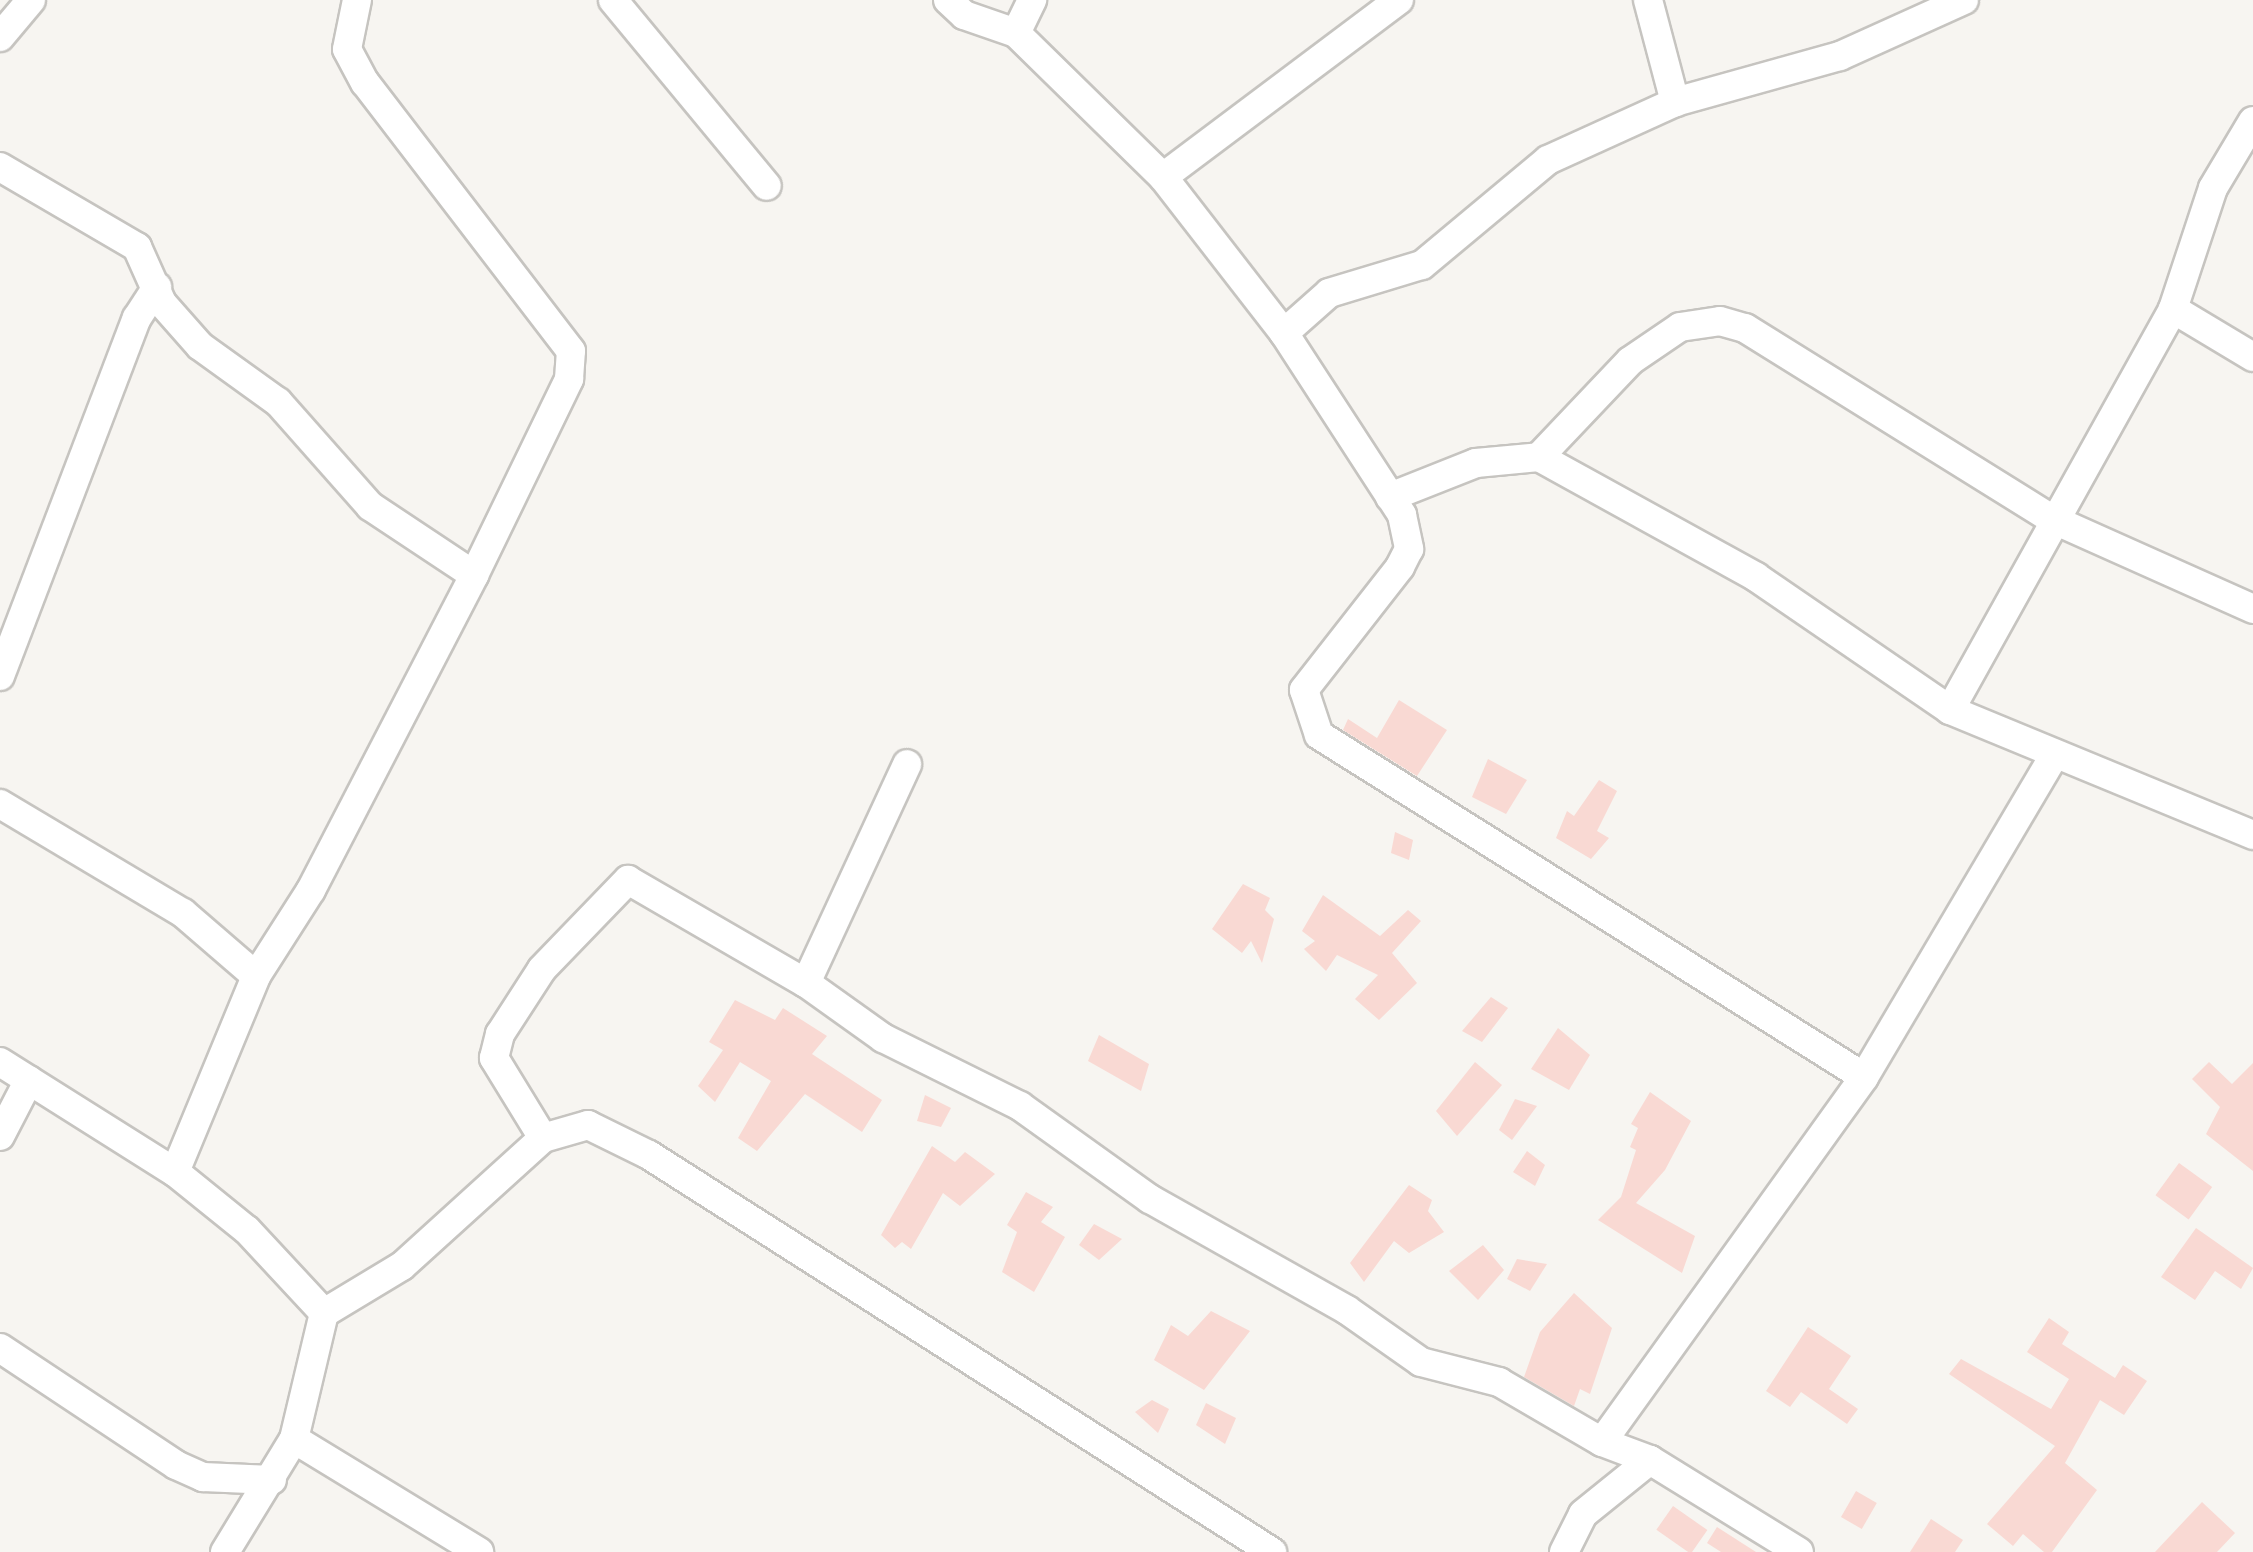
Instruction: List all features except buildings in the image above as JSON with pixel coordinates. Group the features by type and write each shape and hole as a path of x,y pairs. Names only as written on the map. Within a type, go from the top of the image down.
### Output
{"street":[{"path":"0,37 31,0"},
{"path":"175,1172 256,976 311,890 474,575 569,379 571,351 365,83 347,49 357,0"},
{"path":"613,0 767,186"},
{"path":"948,0 964,15 1016,33 1163,177 1284,333 1410,531 1409,549 1304,690 1319,735 1864,1077"},
{"path":"1016,33 1032,0"},
{"path":"1163,177 1399,0"},
{"path":"1648,0 1675,102"},
{"path":"1284,333 1329,293 1422,265 1548,160 1675,102 1840,56 1906,12 1964,0"},
{"path":"1950,710 2052,519 2173,309 2213,188 2253,121"},
{"path":"0,167 137,247 162,303 200,346 278,402 370,506 474,575"},
{"path":"0,676 137,318 157,287"},
{"path":"2173,309 2253,357"},
{"path":"1539,457 1630,361 1680,327 1720,321 1745,328 2052,519 2253,609"},
{"path":"1390,497 1476,463 1539,457 1756,577 1950,710 2253,835"},
{"path":"1602,1442 1864,1077 2055,754"},
{"path":"806,983 907,764"},
{"path":"0,804 183,913 256,976"},
{"path":"543,1138 494,1058 500,1034 542,969 628,880 806,983 883,1038 1020,1106 1150,1199 1347,1310 1421,1362 1499,1382 1602,1442 1650,1460 1799,1552"},
{"path":"0,1062 175,1172 275,1257 324,1313"},
{"path":"0,1136 29,1080"},
{"path":"225,1552 272,1480 294,1439 324,1313 402,1266 543,1138 588,1125 615,1135 1272,1552"},
{"path":"0,1348 176,1465 203,1477 272,1480"},
{"path":"294,1439 479,1552"},
{"path":"1564,1552 1583,1514 1650,1460"}]}
